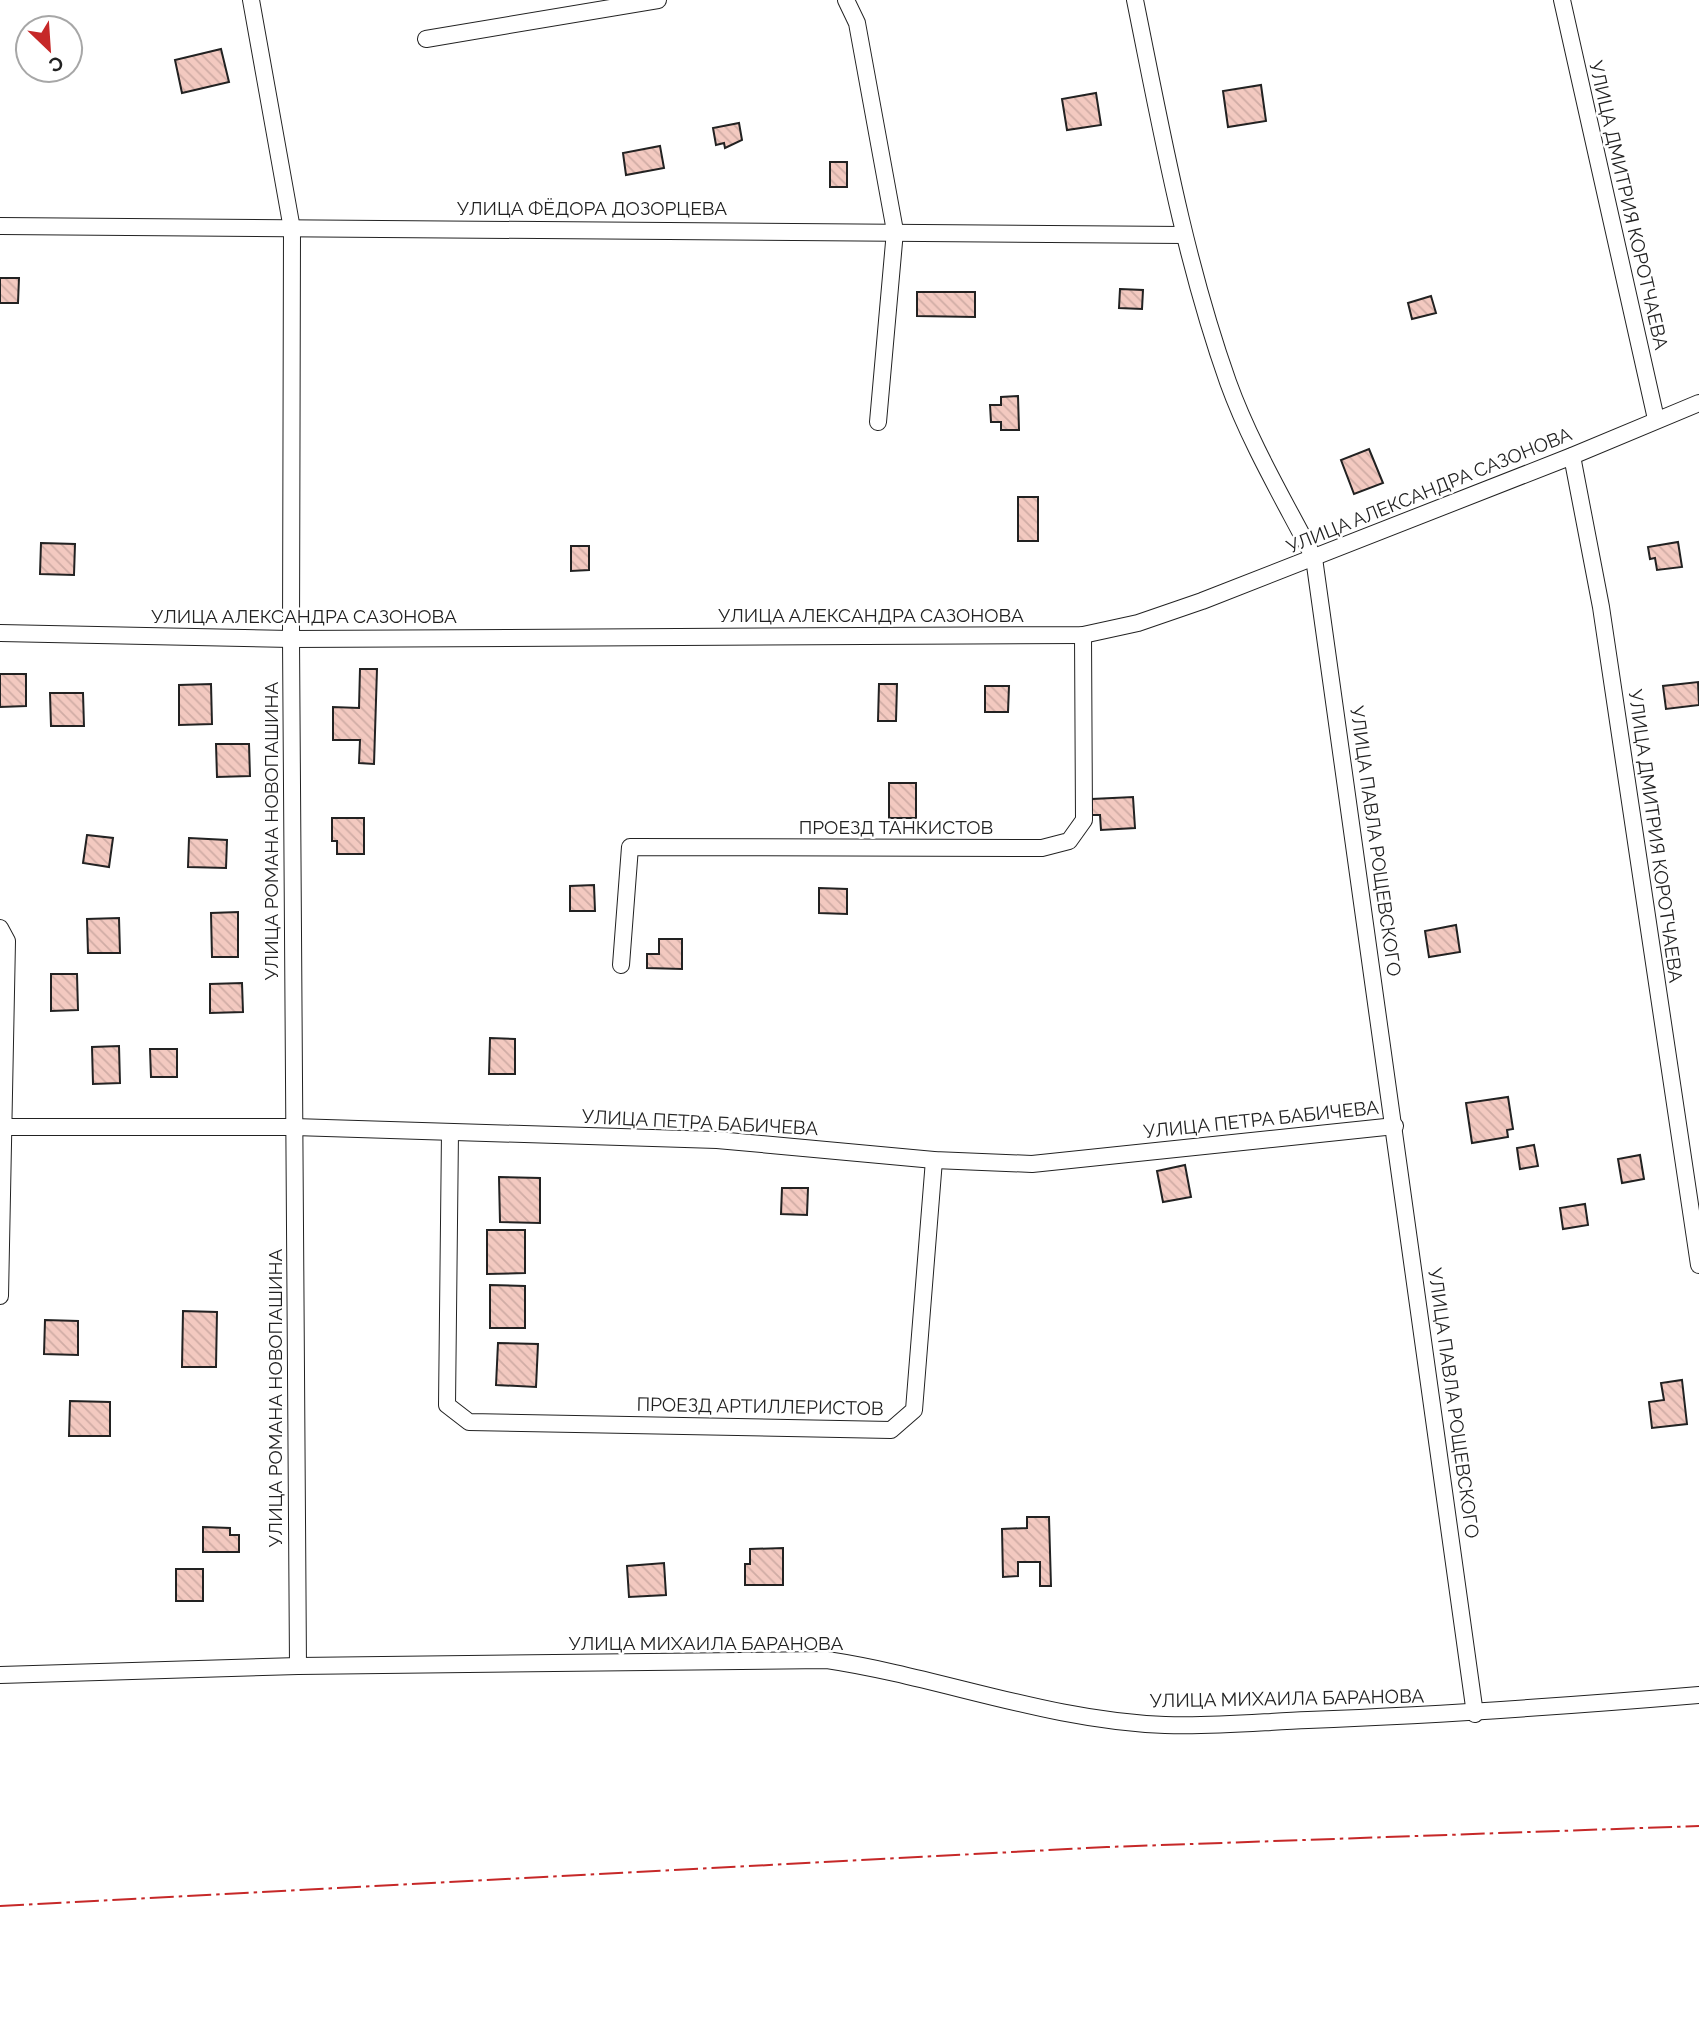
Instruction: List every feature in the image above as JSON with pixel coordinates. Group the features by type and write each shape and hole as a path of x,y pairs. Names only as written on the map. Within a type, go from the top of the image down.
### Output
{"street":[{"name":"УЛИЦА РОМАНА НОВОПАШИНА","path":"251,0 292,229 291,639 298,1666"},
{"path":"426,39 658,0"},
{"path":"846,0 858,23 895,231 878,422"},
{"name":"УЛИЦА ПАВЛА РОЩЕВСКОГО","path":"1136,0 1184,235 1228,382 1258,453 1314,558 1475,1714"},
{"name":"УЛИЦА ДМИТРИЯ КОРОТЧАЕВА","path":"1562,0 1656,419"},
{"name":"УЛИЦА ФЁДОРА ДОЗОРЦЕВА","path":"0,226 1184,235"},
{"name":"УЛИЦА АЛЕКСАНДРА САЗОНОВА","path":"0,633 291,639 1083,635 1138,623 1314,558 1699,403"},
{"name":"УЛИЦА ДМИТРИЯ КОРОТЧАЕВА","path":"1572,456 1601,607 1699,1265"},
{"name":"ПРОЕЗД ТАНКИСТОВ","path":"621,965 630,847 1042,848 1069,841 1084,821 1083,635"},
{"path":"0,928 7,941 1,1128 0,1296"},
{"name":"УЛИЦА ПЕТРА БАБИЧЕВА","path":"1,1128 294,1127 717,1140 934,1160 1032,1164 1395,1126"},
{"name":"ПРОЕЗД АРТИЛЛЕРИСТОВ","path":"450,1132 447,1405 469,1422 891,1430 914,1410 934,1160"},
{"name":"УЛИЦА МИХАИЛА БАРАНОВА","path":"0,1675 298,1666 827,1660 891,1670 956,1689 1054,1711 1164,1725 1475,1714 1699,1695"}],"building":[{"path":"221,49 229,82 182,93 175,60"},
{"path":"1261,85 1266,121 1228,127 1223,91"},
{"path":"1096,93 1101,125 1067,130 1062,99"},
{"path":"739,123 742,140 725,148 724,143 716,145 713,128"},
{"path":"660,146 664,168 626,175 623,153"},
{"path":"830,162 847,162 847,187 830,187"},
{"path":"0,278 19,278 18,303 0,303"},
{"path":"1120,289 1143,290 1142,309 1119,308"},
{"path":"917,292 975,292 975,317 917,316"},
{"path":"1431,296 1436,313 1412,319 1408,303"},
{"path":"1018,396 1019,430 1001,430 1001,422 991,422 990,405 1001,405 1001,397"},
{"path":"1369,449 1383,483 1354,494 1341,460"},
{"path":"1018,497 1038,497 1038,541 1018,541"},
{"path":"1678,542 1682,567 1657,570 1655,558 1650,559 1648,547"},
{"path":"41,543 75,544 74,575 40,574"},
{"path":"571,546 589,546 589,570 571,571"},
{"path":"360,669 377,669 374,764 359,763 360,740 333,740 333,707 359,708"},
{"path":"0,674 26,674 26,706 0,707"},
{"path":"1698,682 1699,705 1666,709 1663,686"},
{"path":"211,684 212,724 179,725 179,685"},
{"path":"879,684 897,684 896,721 878,721"},
{"path":"985,686 1009,686 1008,712 985,712"},
{"path":"50,693 83,693 84,726 51,726"},
{"path":"216,744 249,744 250,776 217,777"},
{"path":"889,783 916,783 916,818 889,818"},
{"path":"1133,797 1135,828 1101,830 1100,815 1092,815 1092,799"},
{"path":"332,818 364,818 364,854 337,854 337,841 332,841"},
{"path":"87,835 113,838 109,867 83,863"},
{"path":"189,838 227,840 226,868 188,867"},
{"path":"594,885 595,911 570,911 570,886"},
{"path":"819,888 847,889 847,914 819,913"},
{"path":"238,912 238,957 212,957 211,913"},
{"path":"119,918 120,953 88,953 87,919"},
{"path":"1456,925 1460,952 1429,957 1425,931"},
{"path":"659,939 682,939 682,969 647,968 647,954 659,954"},
{"path":"51,974 77,974 78,1010 51,1011"},
{"path":"242,983 243,1012 210,1013 210,984"},
{"path":"490,1038 515,1039 515,1074 489,1074"},
{"path":"119,1046 120,1083 93,1084 92,1047"},
{"path":"150,1049 177,1049 177,1077 151,1077"},
{"path":"1508,1097 1513,1129 1507,1130 1508,1137 1472,1143 1466,1103"},
{"path":"1534,1145 1538,1166 1520,1169 1517,1148"},
{"path":"1640,1155 1644,1179 1622,1183 1618,1159"},
{"path":"1185,1165 1191,1197 1163,1202 1157,1171"},
{"path":"499,1177 540,1178 540,1223 500,1222"},
{"path":"782,1188 808,1188 807,1215 781,1214"},
{"path":"1585,1204 1588,1225 1563,1229 1560,1208"},
{"path":"487,1230 525,1230 525,1273 487,1274"},
{"path":"490,1285 525,1286 525,1328 490,1328"},
{"path":"183,1311 217,1312 216,1367 182,1367"},
{"path":"45,1320 78,1321 78,1355 44,1354"},
{"path":"498,1343 538,1344 536,1387 496,1385"},
{"path":"1682,1380 1687,1424 1652,1428 1649,1402 1664,1400 1661,1383"},
{"path":"70,1401 110,1402 110,1436 69,1436"},
{"path":"1027,1517 1049,1517 1051,1586 1040,1586 1040,1562 1018,1562 1018,1576 1003,1577 1002,1529 1027,1528"},
{"path":"203,1527 230,1528 230,1535 239,1535 239,1552 203,1552"},
{"path":"783,1548 783,1585 745,1585 745,1564 750,1564 750,1549"},
{"path":"664,1563 666,1595 629,1597 627,1566"},
{"path":"176,1569 203,1569 203,1601 176,1601"}],"power":[{"path":"0,1906 1107,1847 1699,1826"}]}
